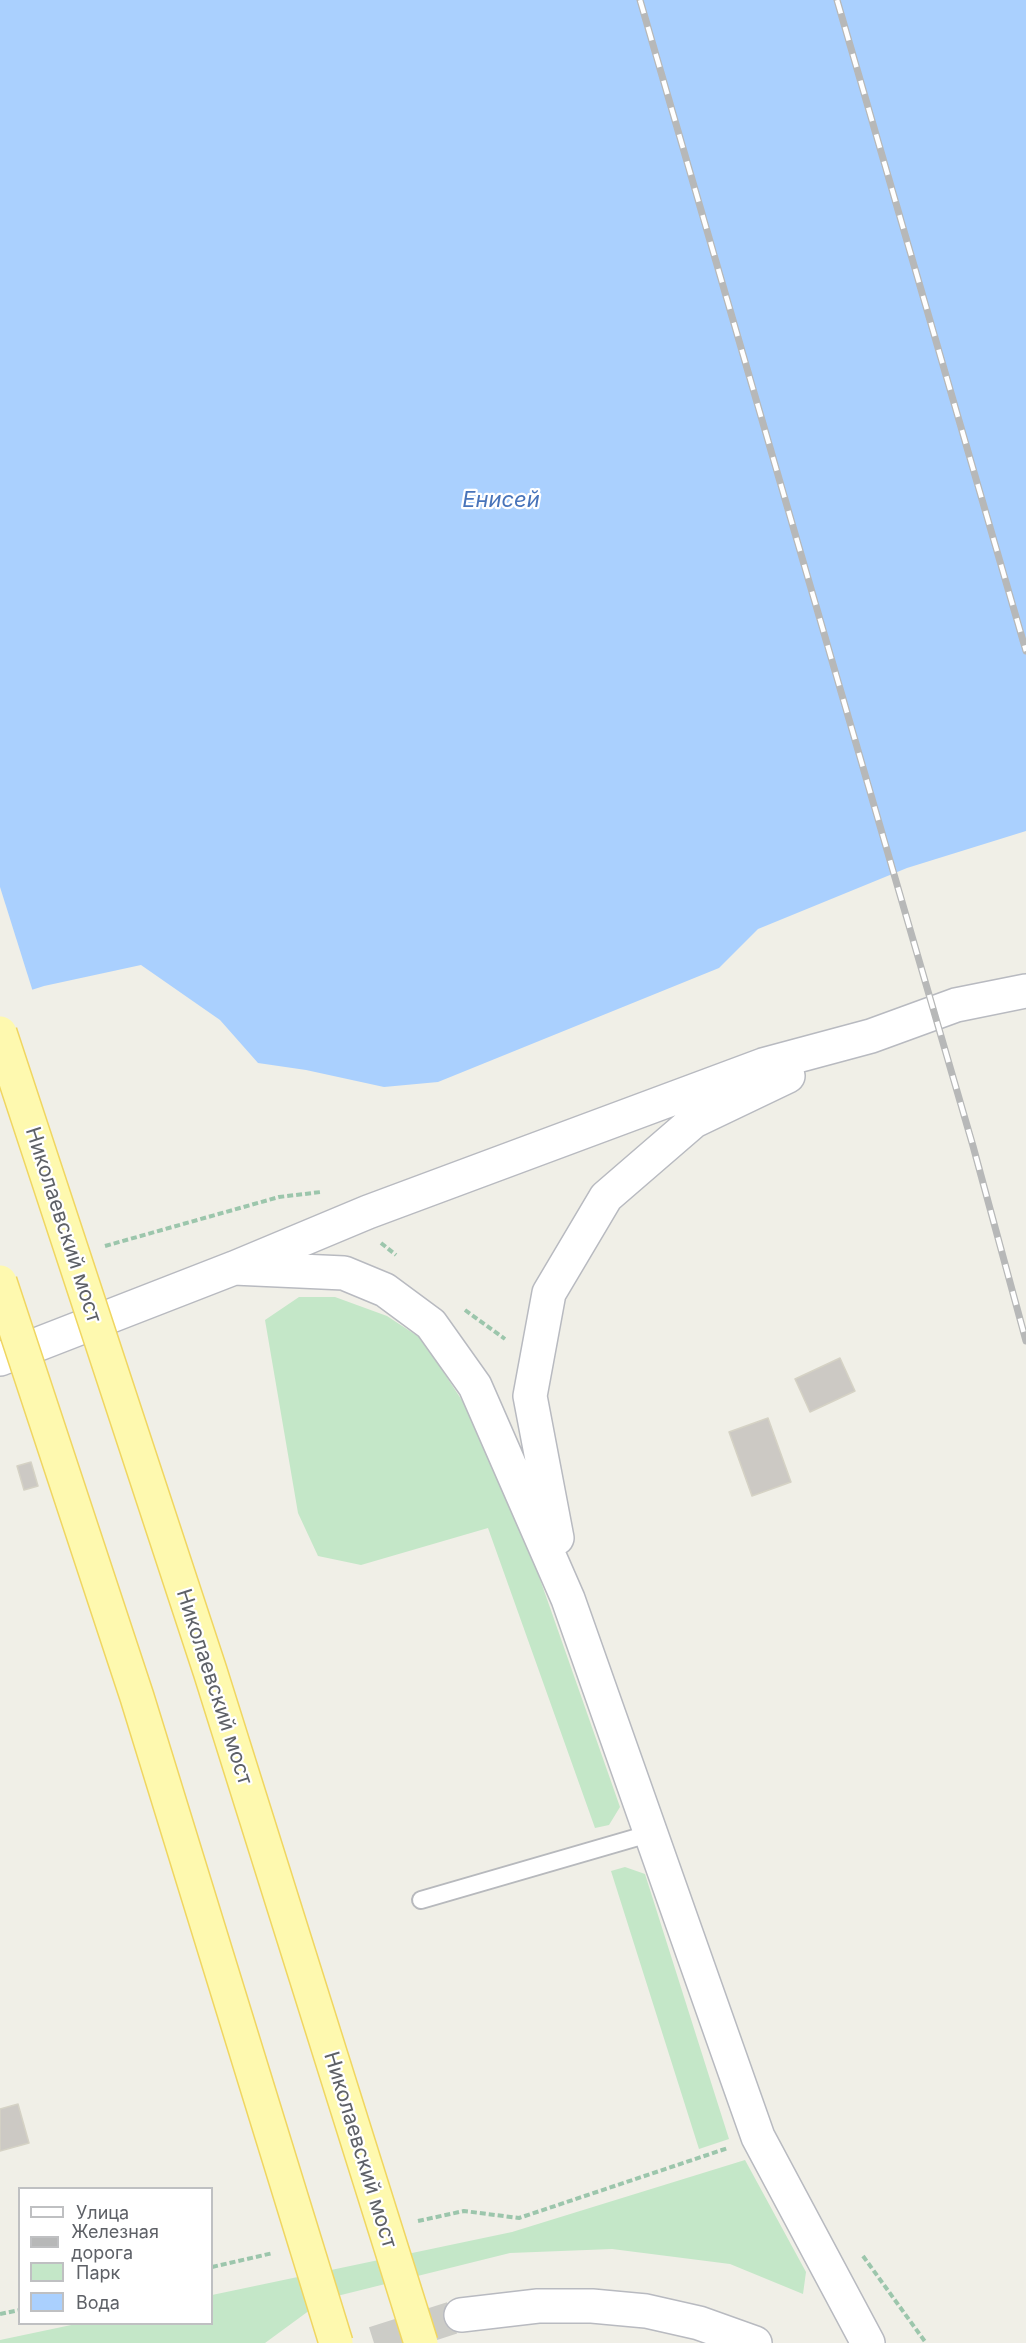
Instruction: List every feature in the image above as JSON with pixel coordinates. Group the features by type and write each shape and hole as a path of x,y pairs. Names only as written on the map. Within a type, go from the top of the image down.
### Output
{"main road":[{"path":"0,1359 234,1268 368,1212 764,1065 871,1036 956,1005 1026,991"},
{"name":"Николаевский мост","path":"0,1032 210,1671 421,2343"},
{"path":"568,1599 530,1396 549,1293 606,1197 694,1121 871,1036"},
{"path":"234,1268 344,1273 385,1290 431,1324 475,1386 568,1599 758,2137 868,2343"},
{"path":"0,1282 137,1697 336,2343"},
{"path":"461,2315 538,2306 592,2306 646,2311 699,2323 755,2343"}],"lane":[{"path":"421,1900 652,1833"}],"path":[{"path":"100,1247 279,1197 354,1188 368,1212 381,1243 399,1258"},
{"path":"463,1308 518,1348 537,1351"},
{"path":"464,2211 519,2218 737,2145"},
{"path":"0,2314 18,2310"}],"green space":[{"path":"299,1297 335,1297 387,1316 422,1339 463,1402 515,1508 620,1807 609,1825 595,1828 488,1528 361,1565 318,1556 298,1513 265,1320"},
{"path":"625,1867 645,1874 729,2139 699,2149 611,1871"},
{"path":"745,2160 806,2272 803,2294 730,2264 612,2249 510,2253 325,2299 265,2343 0,2343 0,2340 71,2325 213,2325 213,2295 512,2232"}],"water":[{"name":"Енисей","path":"0,0 1026,0 1026,831 907,868 758,929 719,968 438,1082 384,1087 306,1070 258,1063 220,1020 141,965 44,986 0,1000"}],"pier":[{"path":"0,887 33,992 0,1003"}],"building":[{"path":"840,1358 855,1391 810,1412 795,1379"},
{"path":"768,1418 791,1482 752,1496 729,1432"},
{"path":"31,1462 38,1486 24,1490 17,1466"},
{"path":"18,2104 29,2143 0,2151 0,2109"}],"tunnel":[{"path":"374,2343 461,2315"}],"railway":[{"path":"640,0 973,1146 1026,1341"},
{"path":"837,0 1026,651"}]}
